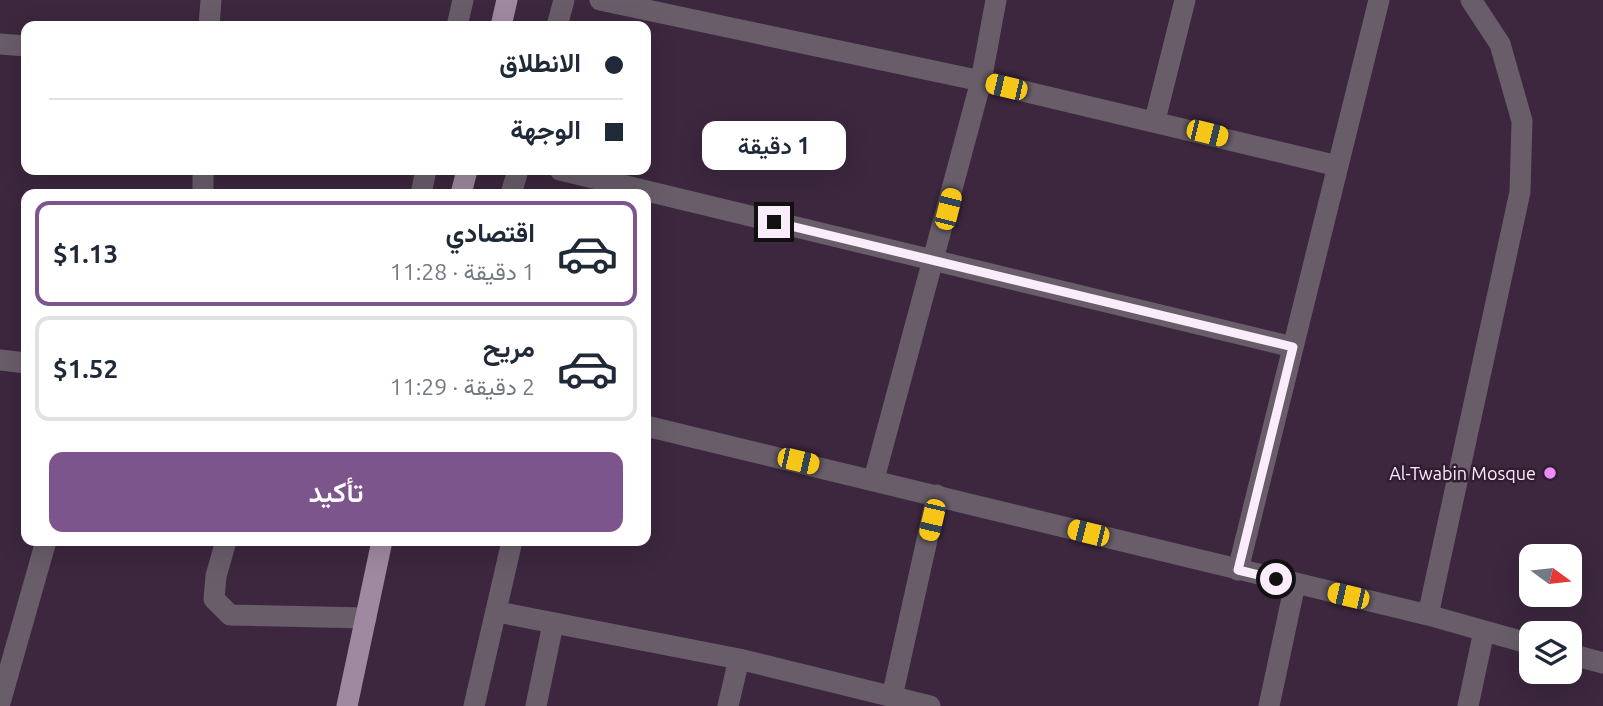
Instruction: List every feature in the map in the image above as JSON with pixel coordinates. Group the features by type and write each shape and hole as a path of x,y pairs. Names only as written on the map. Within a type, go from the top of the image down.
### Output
{"main road":[{"path":"502,21 507,0"},
{"path":"347,706 381,546"}],"street":[{"path":"209,21 211,0"},
{"path":"458,21 463,0"},
{"path":"558,21 564,0"},
{"path":"600,0 1155,120 1338,166"},
{"path":"874,479 935,261 981,81 996,0"},
{"path":"1155,120 1185,0"},
{"path":"1238,570 1379,0"},
{"path":"1428,615 1520,192 1522,121 1500,44 1471,0"},
{"path":"0,44 21,46"},
{"path":"581,175 638,189"},
{"path":"651,192 1293,347"},
{"path":"0,360 21,362"},
{"path":"651,427 874,479 1428,615 1519,640"},
{"path":"892,698 937,495"},
{"path":"0,703 45,546"},
{"path":"225,546 216,576 214,599 230,615 366,618"},
{"path":"474,706 498,612 511,546"},
{"path":"1269,706 1295,584"},
{"path":"498,612 739,659 930,706"},
{"path":"536,706 553,624"},
{"path":"1468,706 1484,631"},
{"path":"1582,657 1603,663"},
{"path":"728,706 739,659"}],"place":[{"name":"Al-Twabin Mosque","path":"1550,473"}],"route":[{"path":"774,222 1293,347 1238,570 1276,579"}]}
